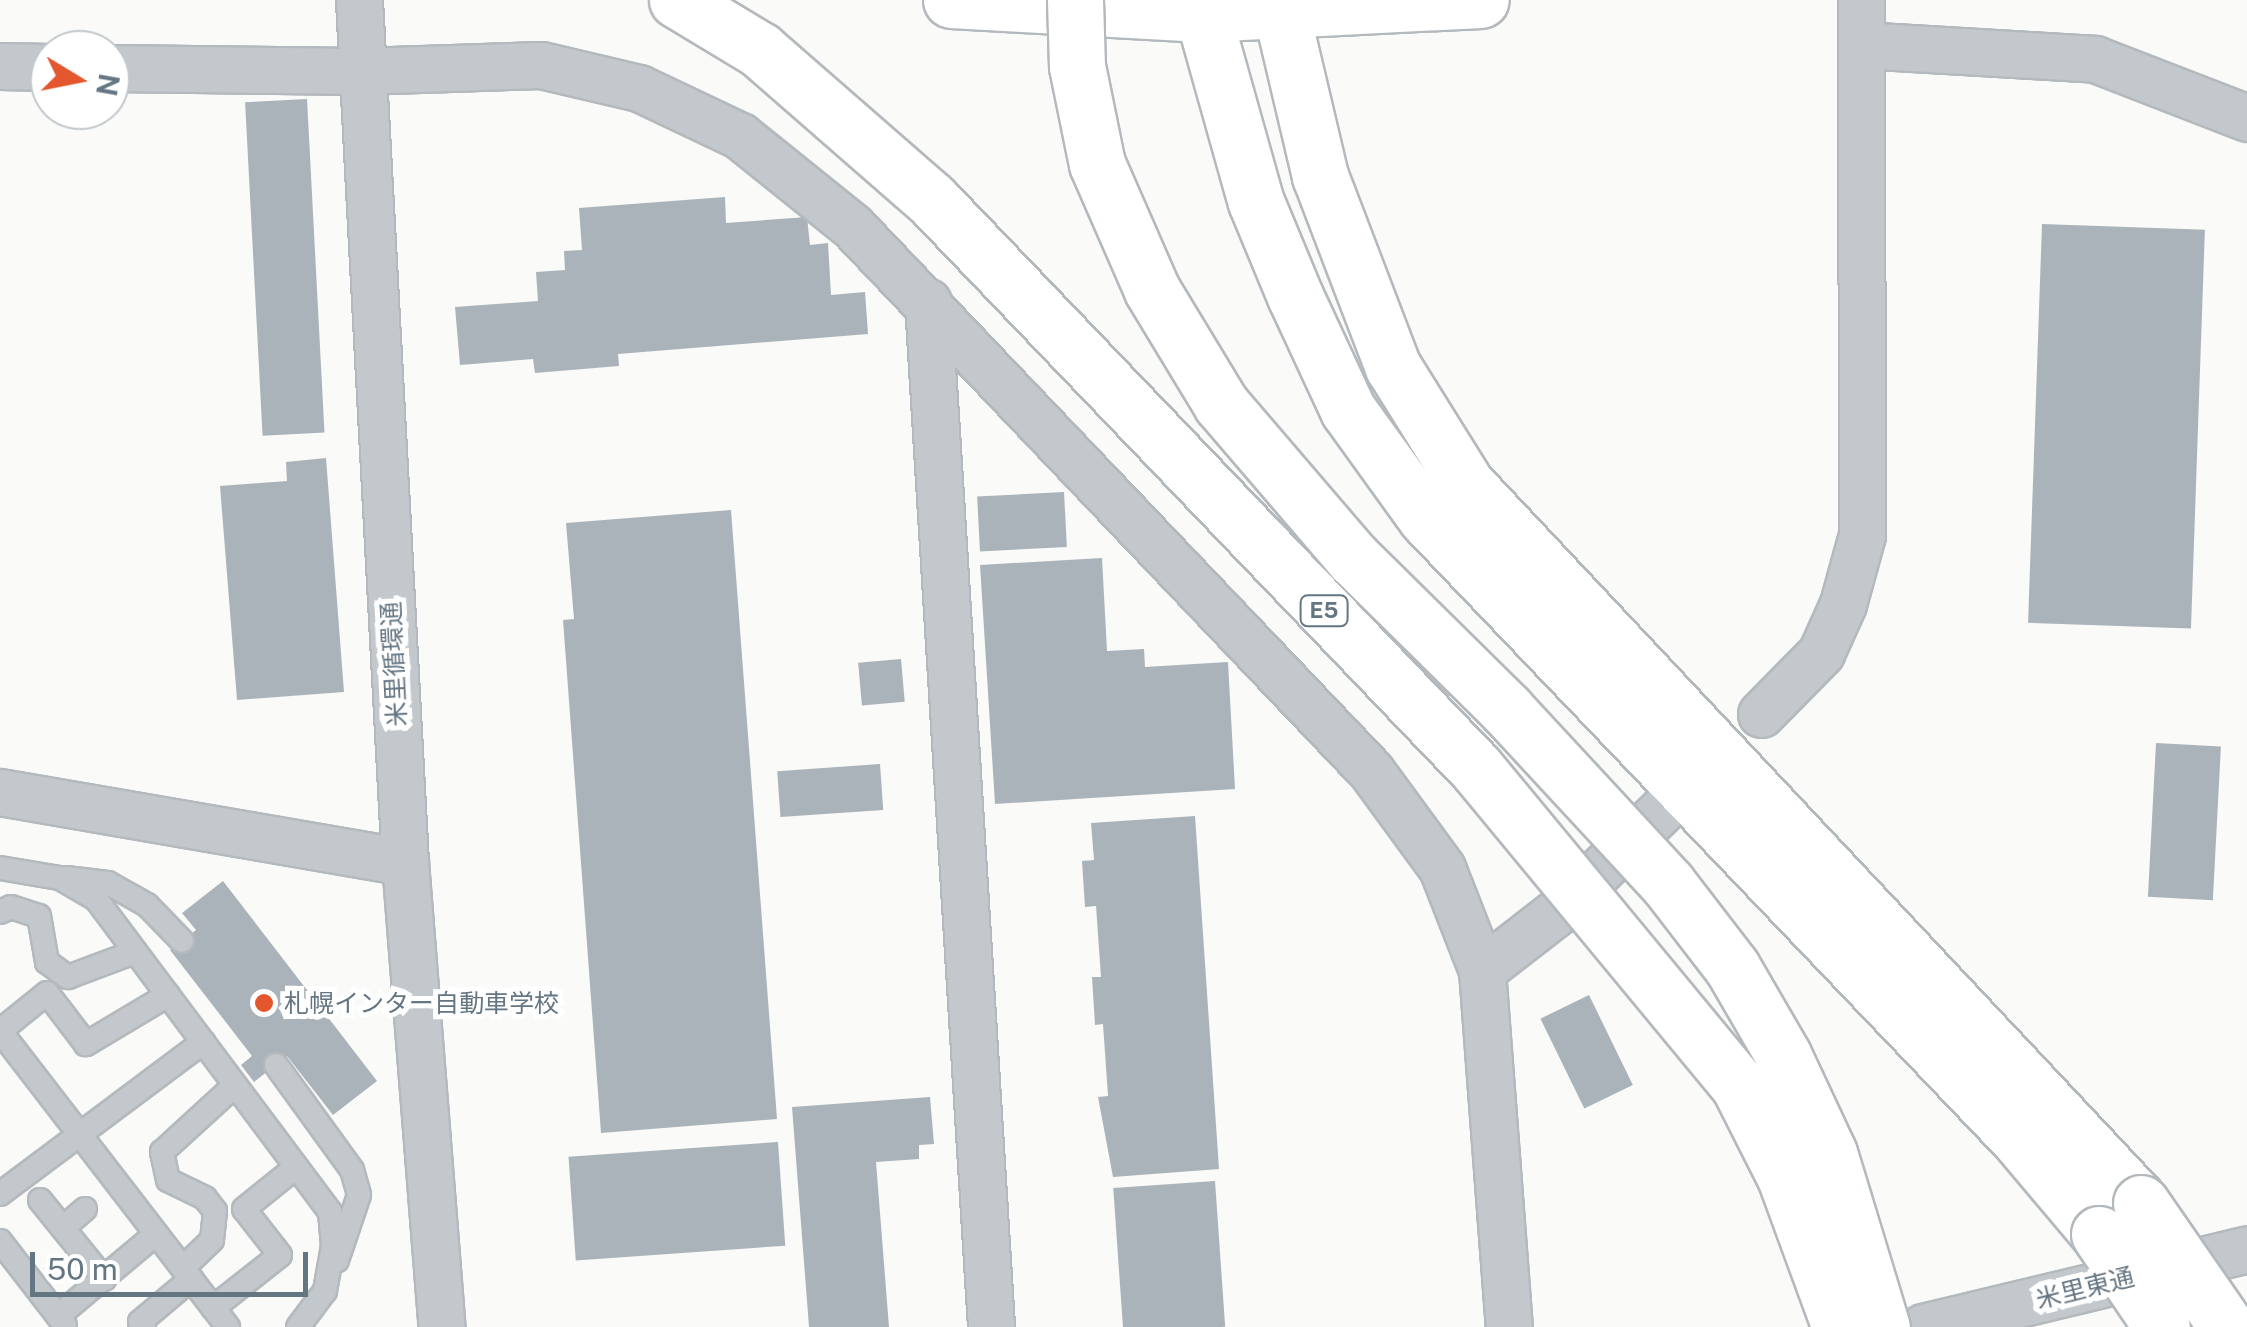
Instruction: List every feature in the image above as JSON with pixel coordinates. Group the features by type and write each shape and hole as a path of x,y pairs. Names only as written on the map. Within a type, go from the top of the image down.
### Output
{"highway":[{"name":"E5","path":"677,0 760,50 932,200 1476,768 1738,1086 1785,1177 1840,1327"},
{"path":"951,0 1203,14 1481,0"},
{"path":"1074,0 1077,66 1097,164 1152,290 1221,404 1354,559 1506,709 1668,884 1732,967 1783,1055 1829,1154 1882,1327"},
{"path":"1281,11 1320,176 1393,368 1466,484 2120,1219 2227,1327"},
{"path":"1203,14 1256,202 1295,296 1348,410 1415,502 2019,1140 2120,1219 2162,1327"}],"street":[{"name":"米里循環通","path":"358,0 405,862 442,1327"},
{"path":"1761,714 1820,653 1844,604 1862,535 1861,0"},
{"path":"1862,45 2095,59 2247,118"},
{"path":"130,68 360,72 541,65 639,88 740,136 852,226 1371,770 1442,868 1482,970 1509,1327"},
{"path":"0,66 30,67"},
{"path":"928,302 991,1327"},
{"path":"0,792 405,862"},
{"path":"1482,970 1558,911 1664,808"},
{"name":"米里東通","path":"1923,1327 2247,1249"},
{"name":"米里東通","path":"2132,1327 2247,1298"}],"lane":[{"path":"0,868 108,883 147,905 182,941"},
{"path":"60,878 96,899 330,1212 333,1246 325,1291"},
{"path":"0,912 11,908 39,916 47,962 68,977 135,952"},
{"path":"168,995 86,1044 47,993 0,1031 9,1063 80,1134 228,1327"},
{"path":"0,1194 203,1042"},
{"path":"276,1065 352,1170 359,1195 325,1291 298,1327"},
{"path":"144,1327 140,1322 212,1240 215,1212 205,1198 168,1180 162,1152 234,1086"},
{"path":"213,1308 280,1255 244,1209 295,1168"},
{"path":"40,1200 104,1278"},
{"path":"63,1228 85,1209"},
{"path":"0,1241 62,1322 104,1278 156,1234"}],"building":[{"path":"307,99 324,433 263,436 245,102"},
{"path":"725,197 726,223 807,217 810,245 828,243 831,295 865,292 868,334 618,354 619,366 535,373 533,359 460,365 455,307 538,301 536,272 565,270 564,251 582,250 579,208"},
{"path":"2042,224 2205,230 2191,628 2028,623"},
{"path":"326,458 344,692 237,700 220,486 287,481 286,462"},
{"path":"1064,492 1067,547 980,551 977,497"},
{"path":"731,510 777,1119 601,1133 563,620 574,619 566,523"},
{"path":"1102,558 1107,651 1144,649 1145,667 1228,662 1235,789 995,804 980,565"},
{"path":"901,659 905,702 862,706 858,663"},
{"path":"2156,743 2221,746 2213,900 2148,897"},
{"path":"880,764 883,810 780,817 777,771"},
{"path":"1195,816 1219,1169 1113,1177 1098,1097 1108,1096 1103,1024 1095,1025 1092,977 1101,977 1096,906 1085,907 1082,861 1094,860 1091,823"},
{"name":"札幌インター自動車学校","path":"223,881 377,1081 333,1115 287,1056 254,1082 241,1065 252,1056 170,950 196,930 182,913"},
{"path":"1589,995 1633,1085 1584,1109 1540,1019"},
{"path":"930,1097 934,1144 919,1145 919,1159 876,1162 889,1327 809,1327 792,1107"},
{"path":"778,1142 785,1246 576,1260 569,1157"},
{"path":"1215,1181 1225,1327 1123,1327 1113,1188"}],"place":[{"name":"札幌インター自動車学校","path":"264,1003"}]}
